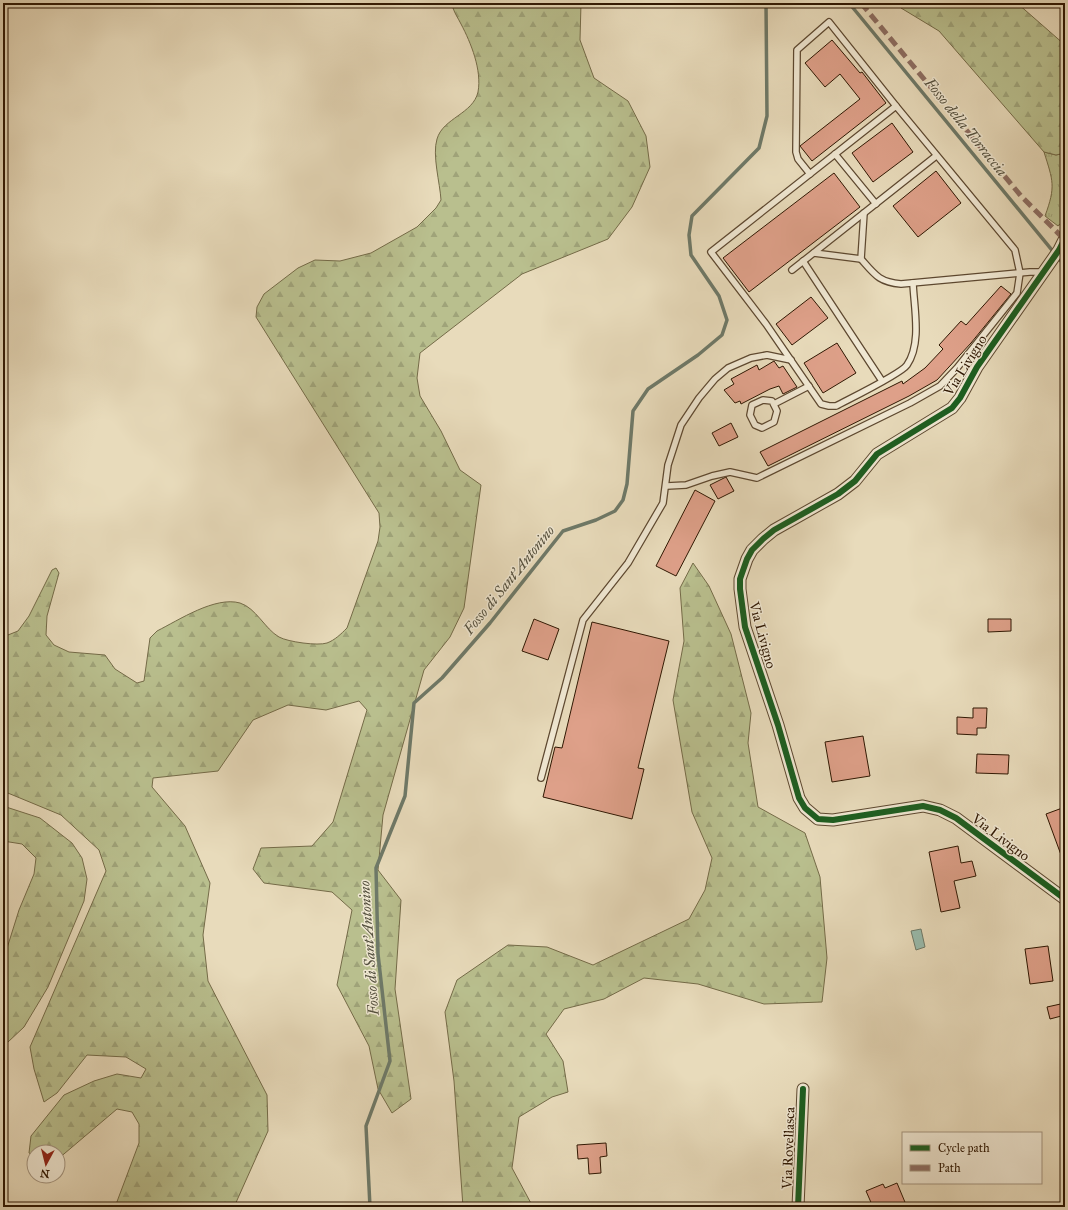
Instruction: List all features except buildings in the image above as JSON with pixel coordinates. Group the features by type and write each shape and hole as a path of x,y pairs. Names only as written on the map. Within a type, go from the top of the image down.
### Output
{"street":[{"name":"Via Livigno","path":"1065,238 1059,250 976,367 956,403 940,416 877,454 855,481 838,494 774,530 762,539 752,550 747,559 740,579 740,590 746,626 778,725 799,798 808,812 818,819 833,820 917,807 936,808 956,818 1065,899"},
{"name":"Via Rovellasca","path":"798,1207 803,1090"}],"lane":[{"path":"667,486 686,485 712,476 730,472 757,478 910,403 940,386 1017,293 1020,273 1015,250 936,156 829,22 797,50 796,152 798,159 810,174"},
{"path":"896,106 711,252 766,324 821,404 829,406 836,406 903,369 911,357 916,332 913,283"},
{"path":"835,154 876,204"},
{"path":"792,270 936,156"},
{"path":"861,259 864,213"},
{"path":"814,253 861,259 876,277 885,282 901,284 1020,273 1045,268"},
{"path":"803,261 882,381"},
{"path":"541,778 583,620 628,563 663,503 667,486 668,465 681,425 699,398 715,379 728,368 751,358 767,355 791,360"},
{"path":"774,404 809,386"},
{"path":"763,400 774,404 777,411 774,422 762,428 755,425 750,416 752,406 763,400"}],"green space":[{"path":"456,3 581,3 580,40 594,78 628,101 646,136 650,167 632,207 608,239 522,274 420,353 417,378 420,396 441,431 460,470 481,485 464,608 450,637 424,670 383,815 378,870 401,900 395,989 411,1099 392,1113 378,1089 369,1046 337,985 352,910 332,892 264,883 253,869 261,848 312,846 333,822 367,710 359,701 326,710 288,705 253,720 218,771 153,778 152,787 185,826 210,883 203,935 208,981 267,1095 268,1131 234,1207 115,1207 139,1143 139,1124 132,1112 117,1109 66,1152 66,1144 30,1144 31,1136 64,1095 94,1081 117,1074 141,1078 146,1069 126,1057 87,1055 57,1093 44,1102 34,1069 30,1047 106,871 99,850 61,815 3,791 3,637 18,631 29,616 52,570 56,568 59,573 47,616 46,635 54,645 69,652 105,655 115,669 137,683 144,681 150,638 157,631 197,610 220,603 240,603 246,606 251,609 269,629 279,637 296,642 310,644 327,643 335,639 347,628 378,541 380,527 379,513 256,317 257,307 264,294 298,268 315,260 340,261 371,253 417,227 436,208 441,200 435,153 437,139 445,126 470,106 478,92 479,84 477,66 472,48 453,8"},
{"path":"896,3 1017,3 1065,45 1065,153 1056,155 1044,152 939,31 901,8"},
{"path":"1044,152 1056,155 1065,153 1065,220 1058,226 1045,216 1051,197 1052,184 1050,170"},
{"path":"693,563 709,586 731,634 751,713 748,743 758,807 805,833 820,877 827,958 822,1002 764,1004 698,984 644,978 604,999 564,1009 546,1034 563,1061 568,1092 552,1097 519,1117 512,1168 533,1207 463,1207 454,1081 445,1012 457,980 508,945 547,947 593,965 689,919 705,890 712,858 692,812 673,700 684,641 680,588"},
{"path":"3,806 40,818 72,843 82,858 87,879 84,901 48,987 24,1027 8,1042 3,1041 3,961 19,910 34,874 36,858 22,844 3,841"}],"shaded area":[{"path":"921,929 925,947 916,950 911,931"}],"waterway":[{"name":"Fosso di Sant'Antonino","path":"370,1207 366,1126 390,1061 378,954 376,868 405,796 414,703 442,678 490,623 563,531 596,520 615,511 623,500 627,484 633,411 648,389 698,355 722,335 727,320 719,296 691,255 689,235 692,216 759,148 767,116 766,3"},
{"name":"Fosso della Torraccia","path":"849,3 1065,266"}],"marked path":[{"path":"861,3 1021,196 1064,239"}],"cycle path":[{"path":"1065,238 1059,250 977,367 960,398 952,408 877,454 855,481 838,494 774,530 752,550 740,579 745,627 778,725 799,798 805,808 818,819 833,820 923,806 940,810 956,818 1065,899"},
{"path":"798,1207 803,1089"}]}
